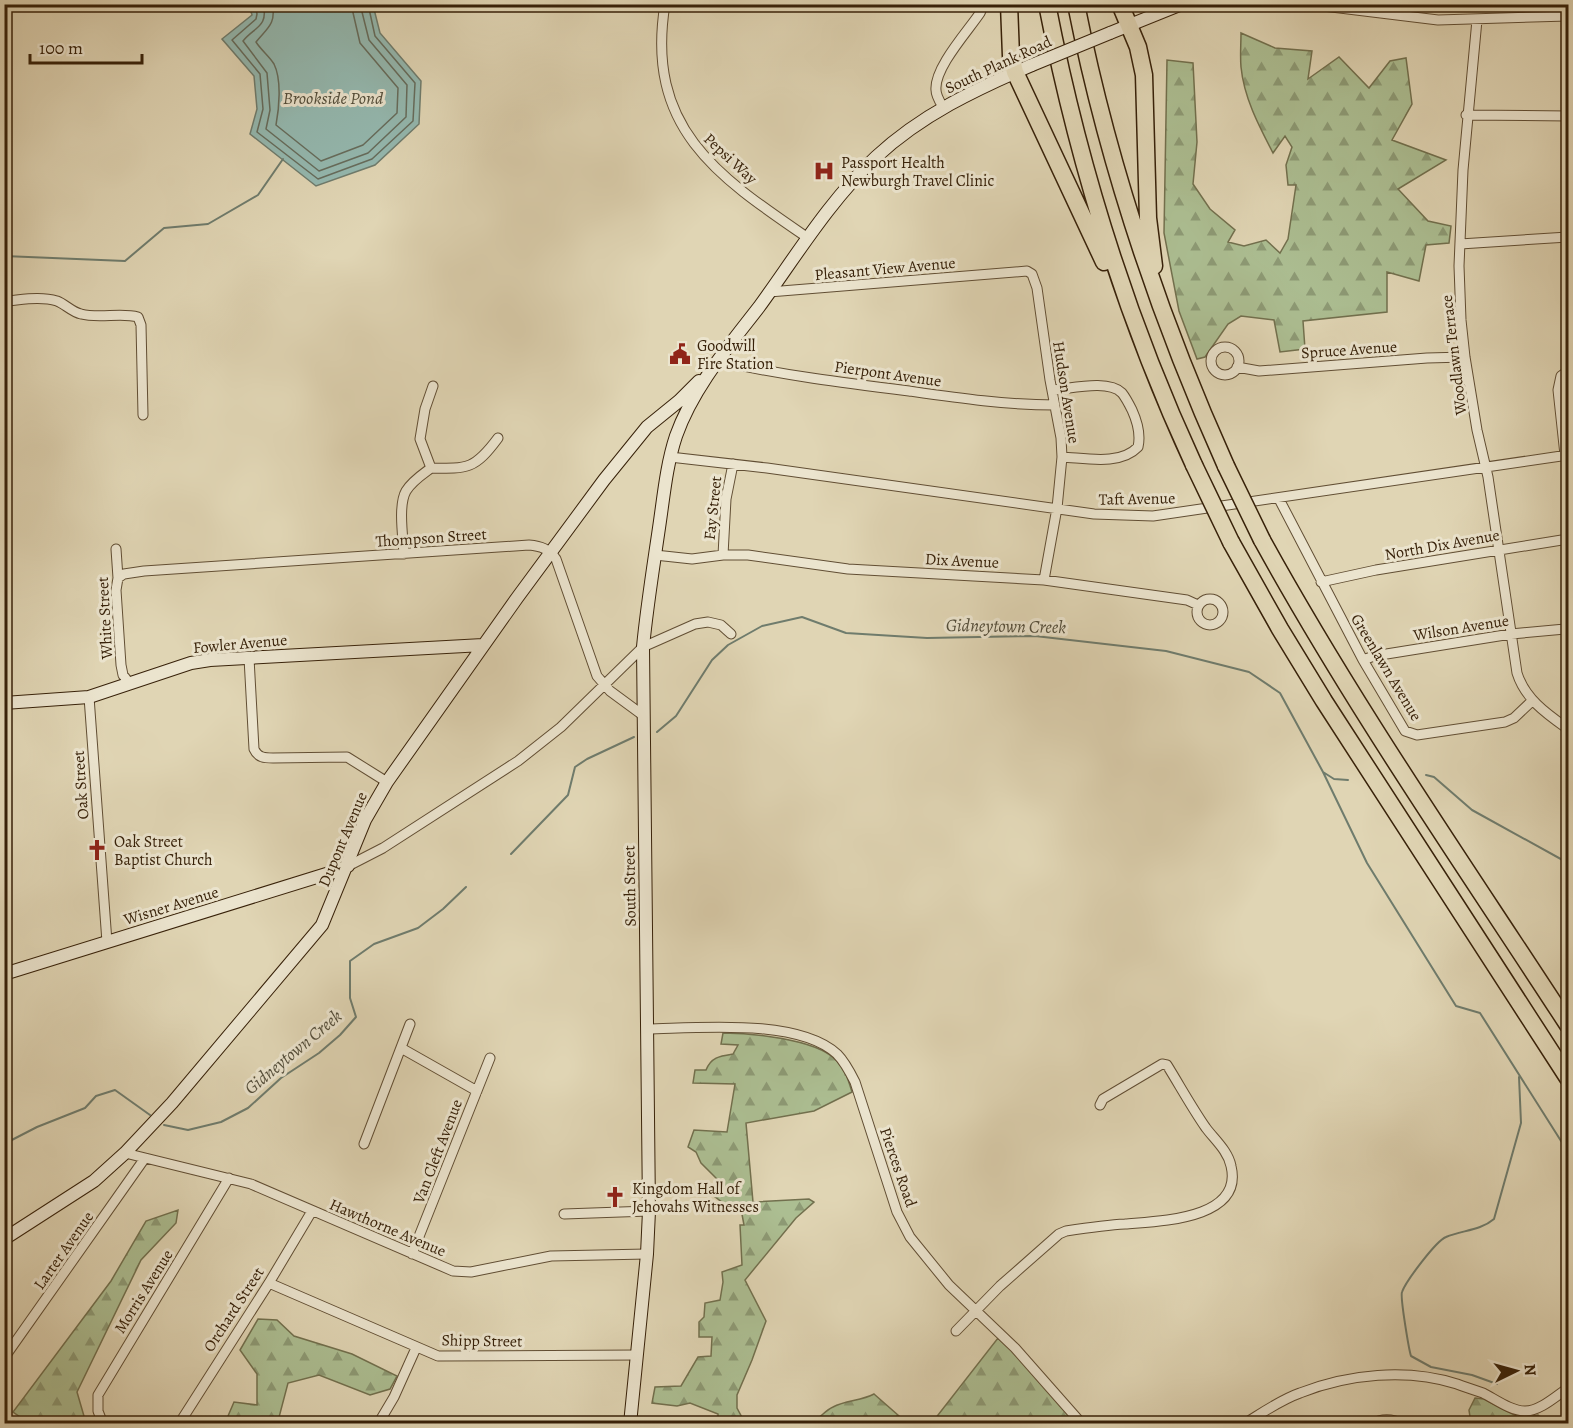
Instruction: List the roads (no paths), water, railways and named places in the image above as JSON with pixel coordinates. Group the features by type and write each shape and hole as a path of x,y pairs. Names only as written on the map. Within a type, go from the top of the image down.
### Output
{"highway":[{"path":"1009,4 1011,56 1015,72 1149,360 1194,465 1232,543 1323,701 1569,1078"},
{"path":"1047,4 1064,86 1090,183 1121,282 1149,360"},
{"path":"1076,4 1092,79 1115,167 1148,274 1176,350 1226,466 1262,540 1353,694 1569,1025"},
{"path":"1120,4 1138,47 1145,82 1148,218 1152,255 1176,350"}],"street":[{"name":"Pepsi Way","path":"665,4 661,46 663,75 679,121 691,141 701,154 731,182 808,238"},
{"path":"943,107 936,91 936,82 941,70 981,13 984,4"},
{"name":"South Plank Road","path":"719,361 829,209 876,157 900,136 943,107 1015,72 1182,4"},
{"path":"1307,4 1421,19 1477,20 1569,16"},
{"name":"Woodlawn Terrace","path":"1477,20 1466,115 1460,244 1461,320 1465,357 1486,468 1520,683 1532,701"},
{"path":"1466,115 1569,116"},
{"path":"1460,244 1569,237"},
{"name":"Hudson Avenue","path":"1003,273 1027,271 1035,279 1061,438 1062,457 1057,508 1044,580"},
{"name":"Pleasant View Avenue","path":"769,292 1003,273"},
{"path":"4,301 42,298 58,301 79,314 138,317 141,325 143,416"},
{"name":"Spruce Avenue","path":"1237,367 1259,371 1465,357"},
{"name":"Pierpont Avenue","path":"719,361 870,387 1017,405 1055,405"},
{"name":"South Street","path":"630,1424 647,1254 649,1211 643,647 647,603 670,457 687,411 719,361"},
{"name":"Dupont Avenue","path":"4,1239 94,1181 125,1153 172,1103 322,925 365,820 387,782 483,645 604,480 647,427 679,401 719,361"},
{"path":"1567,455 1558,382 1564,372 1569,370"},
{"path":"431,468 420,439 424,410 433,386"},
{"path":"1052,390 1102,386 1116,388 1126,399 1139,432 1138,447 1124,456 1100,459 1062,457"},
{"path":"404,554 403,497 413,482 431,468 464,469 484,458 498,438"},
{"name":"Taft Avenue","path":"670,457 1094,514 1153,516 1567,455"},
{"name":"Fay Street","path":"723,555 726,499 733,464"},
{"name":"Greenlawn Avenue","path":"1279,499 1363,660 1400,724 1409,734 1417,735 1505,722 1514,718 1532,701"},
{"name":"North Dix Avenue","path":"1321,582 1499,549 1569,539"},
{"name":"Thompson Street","path":"118,578 124,574 144,571 529,544 541,546 552,553"},
{"name":"White Street","path":"116,549 121,665 123,675 130,684"},
{"path":"552,553 597,676 605,686 644,716"},
{"name":"Dix Avenue","path":"655,555 692,559 748,555 848,569 1044,580 1187,600 1198,605"},
{"path":"348,866 382,848 518,761 561,727 643,647 694,624 708,622 721,625 731,634"},
{"name":"Wilson Avenue","path":"1363,660 1374,656 1511,634 1564,629"},
{"name":"Fowler Avenue","path":"4,703 89,697 191,663 483,645"},
{"path":"249,658 256,754 262,758 347,757 387,782"},
{"name":"Oak Street","path":"89,697 107,942"},
{"path":"1532,701 1569,729"},
{"name":"Wisner Avenue","path":"4,974 348,866"},
{"path":"364,1144 410,1024"},
{"name":"Pierces Road","path":"647,1029 737,1027 775,1030 814,1040 839,1055 855,1082 897,1212 910,1238 932,1266 1015,1348 1082,1424"},
{"path":"401,1048 477,1091"},
{"name":"Van Cleft Avenue","path":"412,1254 490,1058"},
{"path":"956,1331 974,1310 1059,1234 1066,1231 1183,1218 1204,1211 1218,1203 1229,1191 1233,1173 1229,1159 1167,1065 1162,1064 1102,1099 1100,1105"},
{"name":"Hawthorne Avenue","path":"125,1153 229,1178 266,1190 460,1273 551,1256 647,1254"},
{"name":"Larter Avenue","path":"4,1358 145,1158"},
{"name":"Morris Avenue","path":"103,1424 98,1411 98,1395 229,1178"},
{"name":"Orchard Street","path":"179,1424 312,1211"},
{"path":"564,1214 649,1211"},
{"name":"Shipp Street","path":"269,1283 416,1348 444,1357 637,1355"},
{"path":"378,1424 416,1348"},
{"path":"1244,1424 1298,1393 1344,1379 1376,1375 1440,1380 1482,1393 1525,1411 1538,1408 1569,1388"},
{"path":"1372,1424 1391,1420 1403,1424"}],"water":[{"name":"Brookside Pond","path":"249,5 373,5 380,33 421,81 419,124 375,165 316,186 250,134 257,109 254,76 222,39 252,15"}],"waterway":[{"path":"4,256 125,261 164,228 208,224 258,195 283,159"},
{"name":"Gidneytown Creek","path":"657,732 676,716 712,660 728,645 762,626 802,617 846,633 927,638 1035,636 1166,651 1249,672 1280,693 1323,772 1334,779 1348,780"},
{"name":"Gidneytown Creek","path":"511,854 568,795 575,767 634,737"},
{"path":"1323,772 1367,863 1456,1006 1480,1013 1568,1152"},
{"name":"Gidneytown Creek","path":"1426,775 1434,777 1472,810 1568,863"},
{"name":"Gidneytown Creek","path":"164,1125 188,1130 221,1122 248,1108 281,1078 319,1053 356,1017 350,998 350,961 374,944 418,928 466,887"},
{"path":"1497,1384 1472,1375 1431,1367 1411,1356 1403,1313 1402,1292 1409,1279 1441,1240 1483,1226 1494,1219 1521,1123 1519,1077"},
{"name":"Gidneytown Creek","path":"4,1144 37,1127 85,1108 96,1096 115,1090 150,1115"}],"place":[{"name":"Passport Health Newburgh Travel Clinic","path":"824,171"},
{"name":"Goodwill Fire Station","path":"680,354"},
{"name":"Oak Street Baptist Church","path":"97,850"},
{"name":"Kingdom Hall of Jehovahs Witnesses","path":"615,1197"}]}
